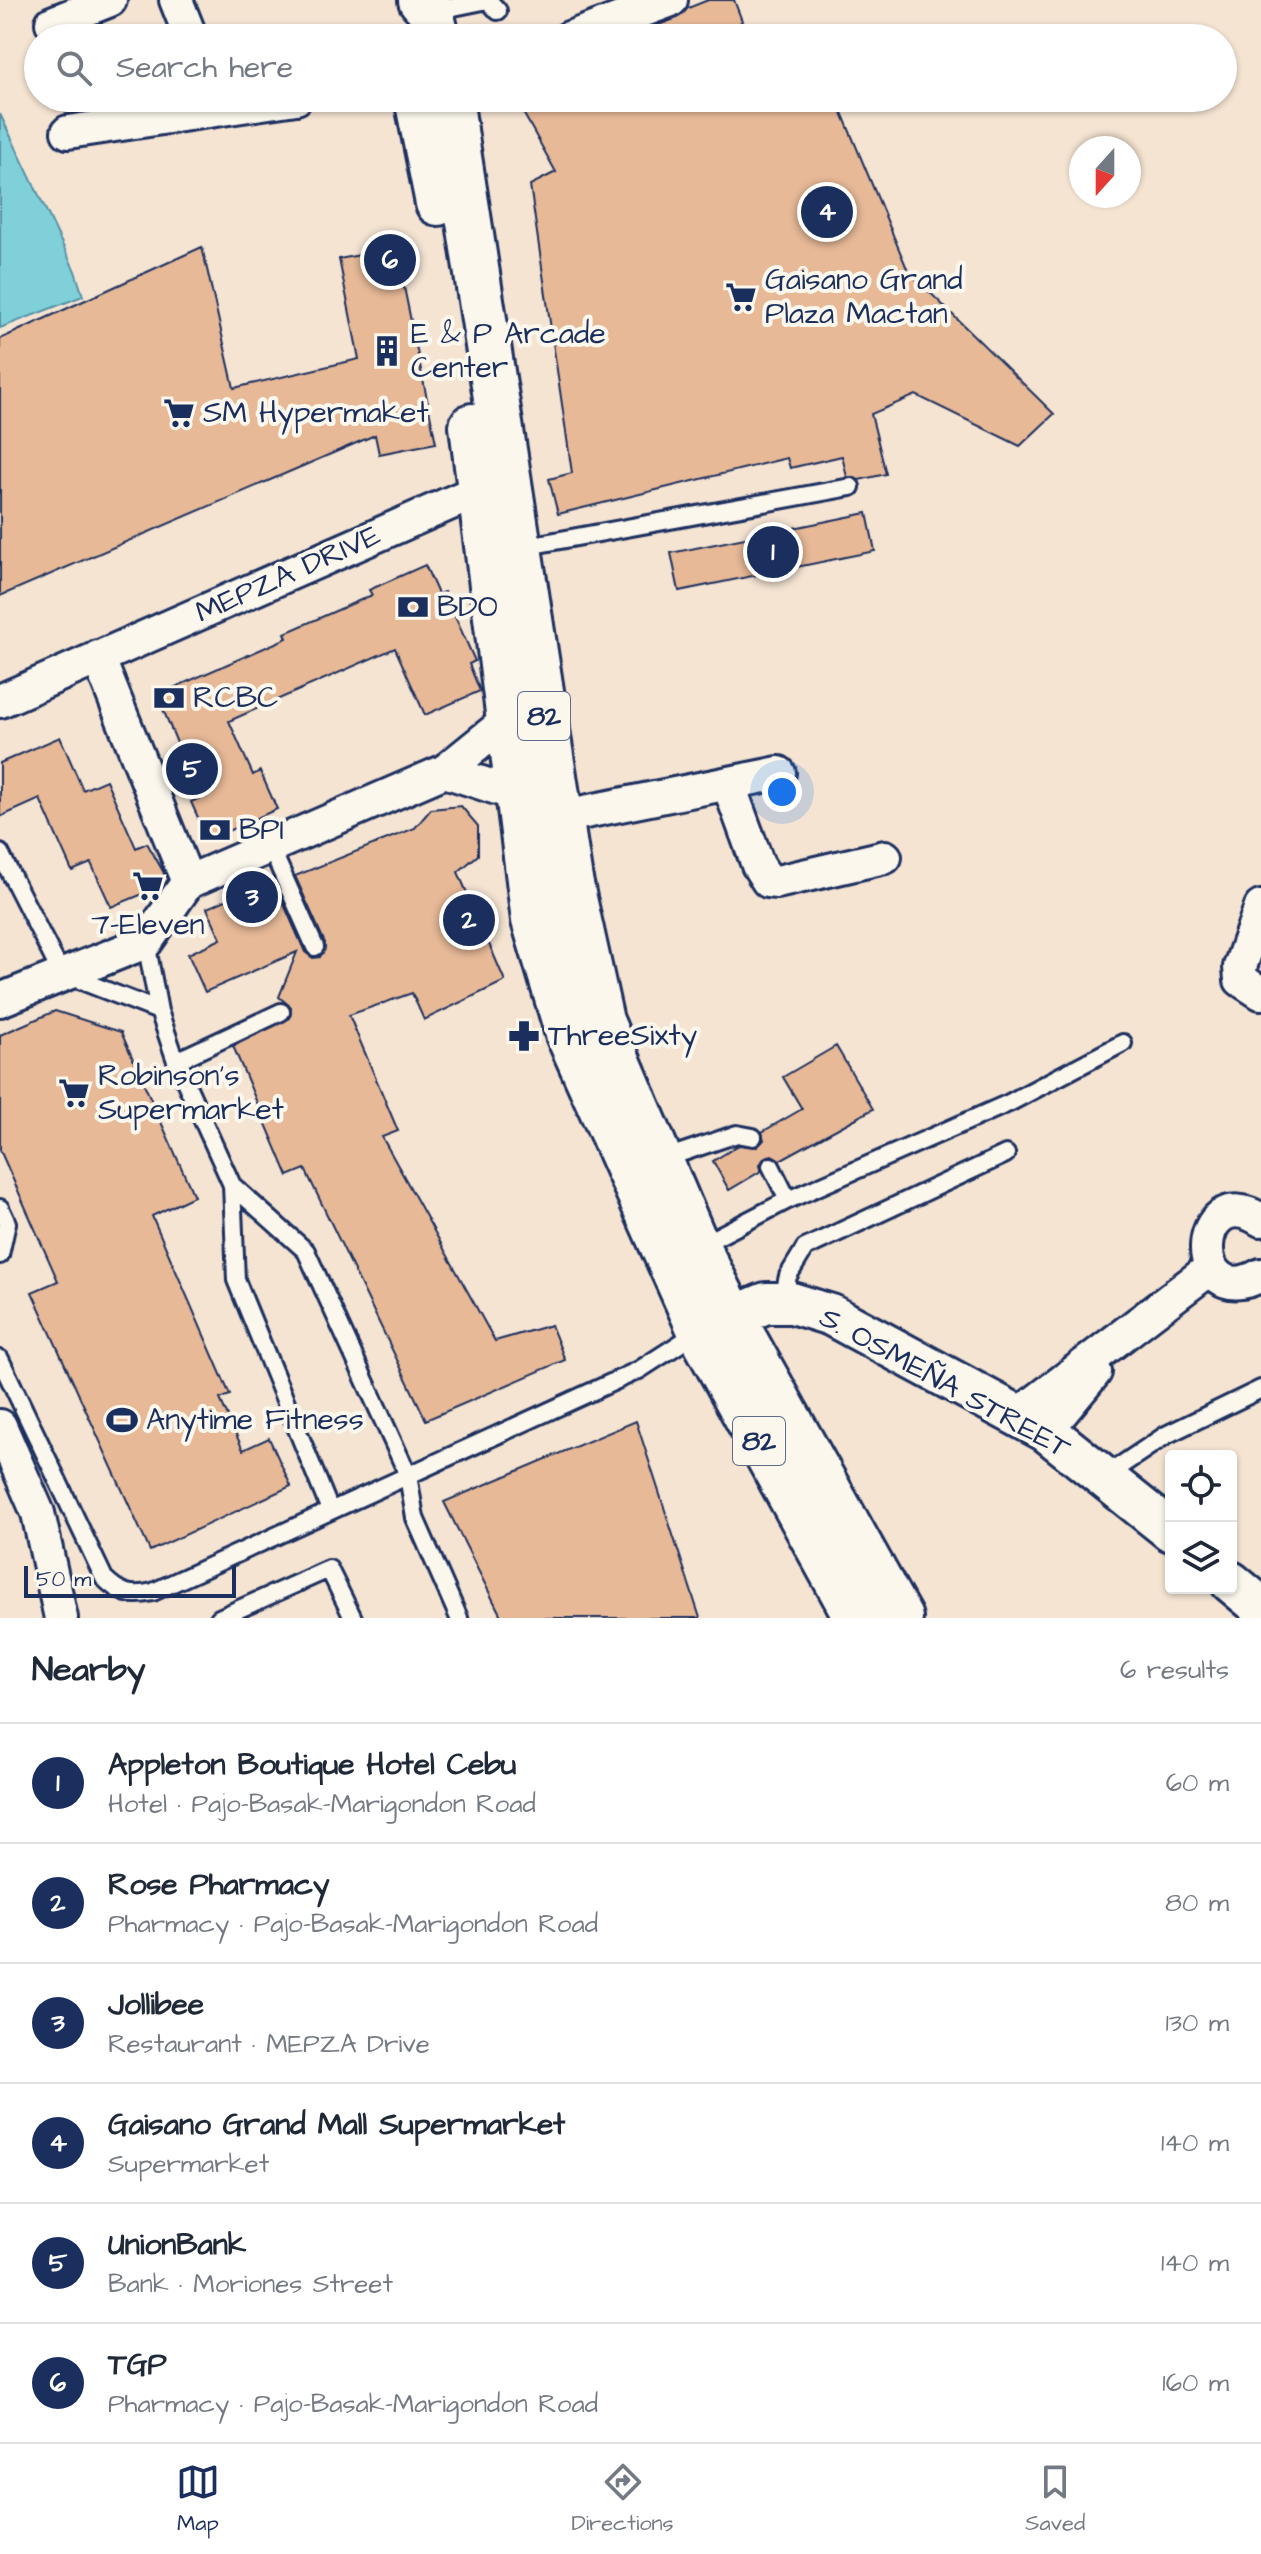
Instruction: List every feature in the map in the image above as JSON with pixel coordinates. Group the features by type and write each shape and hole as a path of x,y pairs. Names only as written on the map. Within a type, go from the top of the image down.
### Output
{"main road":[{"name":"82","path":"420,112 444,240 534,920 568,1034 683,1254 857,1618"},
{"name":"82","path":"452,112 560,817 601,1021 659,1160 683,1254"},
{"name":"82","path":"716,1323 900,1618"}],"street":[{"path":"52,23 110,0"},
{"path":"176,0 185,24"},
{"path":"607,24 671,0"},
{"path":"68,132 174,112"},
{"name":"MEPZA DRIVE","path":"0,701 478,491"},
{"path":"98,657 188,882"},
{"path":"0,1000 61,973 146,942 188,882 445,771 508,720"},
{"path":"445,771 518,795"},
{"path":"560,817 779,773"},
{"path":"728,783 758,865 768,881 777,882 885,857"},
{"path":"1261,907 1240,967 1241,980 1261,993"},
{"path":"1261,1220 1248,1213 1236,1212 1214,1222 1204,1244 1211,1268 1219,1275 1240,1282 1261,1275"},
{"path":"1032,1424 1132,1327 1211,1268"},
{"name":"S. OSMEÑA STREET","path":"716,1323 766,1303 782,1303 831,1315 1032,1424 1105,1476 1165,1526"},
{"path":"0,1426 38,1513 61,1618"},
{"path":"1237,1587 1261,1607"}],"lane":[{"path":"421,17 488,0 498,11"},
{"path":"517,547 851,487"},
{"path":"271,848 315,947"},
{"path":"0,853 61,973 159,1011"},
{"path":"146,942 159,1011 176,1061 232,1185 236,1280 330,1510"},
{"path":"176,1061 281,1012"},
{"path":"683,1254 788,1200 1009,1103 1123,1043"},
{"path":"659,1160 737,1134 753,1137"},
{"path":"782,1303 788,1276 805,1248 1006,1154"},
{"path":"771,1166 788,1200"},
{"path":"232,1185 306,1251 408,1475 415,1518 459,1618"},
{"path":"0,1208 7,1223 0,1255"},
{"path":"0,1359 104,1578 115,1589 134,1596 153,1592 639,1370 716,1323"},
{"path":"1105,1476 1166,1435 1261,1389"},
{"path":"219,1618 329,1569 353,1618"}],"water":[{"path":"0,114 75,271 83,296 0,328"}],"building":[{"path":"708,0 734,0 742,21 739,24 662,24 678,18 688,8"},
{"name":"Gaisano Grand Plaza Mactan","path":"523,112 842,112 908,271 1054,414 1020,446 916,395 871,414 886,474 859,480 847,477 842,456 790,468 787,458 558,514 549,479 572,473 530,185 556,172"},
{"name":"SM Hypermaket","path":"202,247 234,388 359,359 339,259 396,248 436,443 379,454 375,435 0,596 0,339"},
{"path":"867,513 875,551 679,591 671,553"},
{"path":"425,565 438,594 444,592 475,661 469,664 480,691 425,715 395,648 229,721 253,775 260,771 277,809 208,840 191,802 200,798 157,695 287,638 285,633 372,595 369,590"},
{"path":"60,737 83,790 106,780 136,848 147,843 164,873 160,887 111,907 91,863 72,871 40,799 0,817 0,763"},
{"path":"461,806 478,826 478,855 458,872 505,981 424,1020 412,993 349,1015 398,1131 382,1137 495,1341 551,1325 565,1360 426,1420 305,1169 288,1176 233,1046 290,1018 291,1007 279,997 297,952 205,992 188,954 221,939 207,908 268,882 270,886 275,884 305,952 313,958 320,957 325,943 295,876 415,828 431,809"},
{"path":"55,1011 121,1032 194,1196 152,1216 230,1395 220,1399 243,1450 269,1438 291,1486 150,1551 32,1292 58,1281 0,1150 0,1035"},
{"path":"836,1046 873,1109 780,1160 772,1155 765,1157 760,1165 761,1171 729,1190 713,1161 739,1145 757,1147 764,1140 762,1132 802,1109 783,1077"},
{"path":"636,1421 700,1618 502,1618 444,1502"}],"place":[{"name":"Gaisano Grand Mall Supermarket","path":"827,212"},
{"name":"TGP","path":"390,260"},
{"name":"Gaisano Grand Plaza Mactan","path":"741,297"},
{"name":"E & P Arcade Center","path":"387,351"},
{"name":"SM Hypermaket","path":"179,413"},
{"name":"Appleton Boutique Hotel Cebu","path":"773,552"},
{"name":"BDO","path":"413,607"},
{"name":"RCBC","path":"169,698"},
{"name":"UnionBank","path":"192,769"},
{"name":"BPI","path":"215,830"},
{"name":"7-Eleven","path":"148,886"},
{"name":"Jollibee","path":"252,897"},
{"name":"Rose Pharmacy","path":"469,920"},
{"name":"ThreeSixty","path":"524,1036"},
{"name":"Robinson's Supermarket","path":"74,1093"},
{"name":"Anytime Fitness","path":"122,1420"}]}
